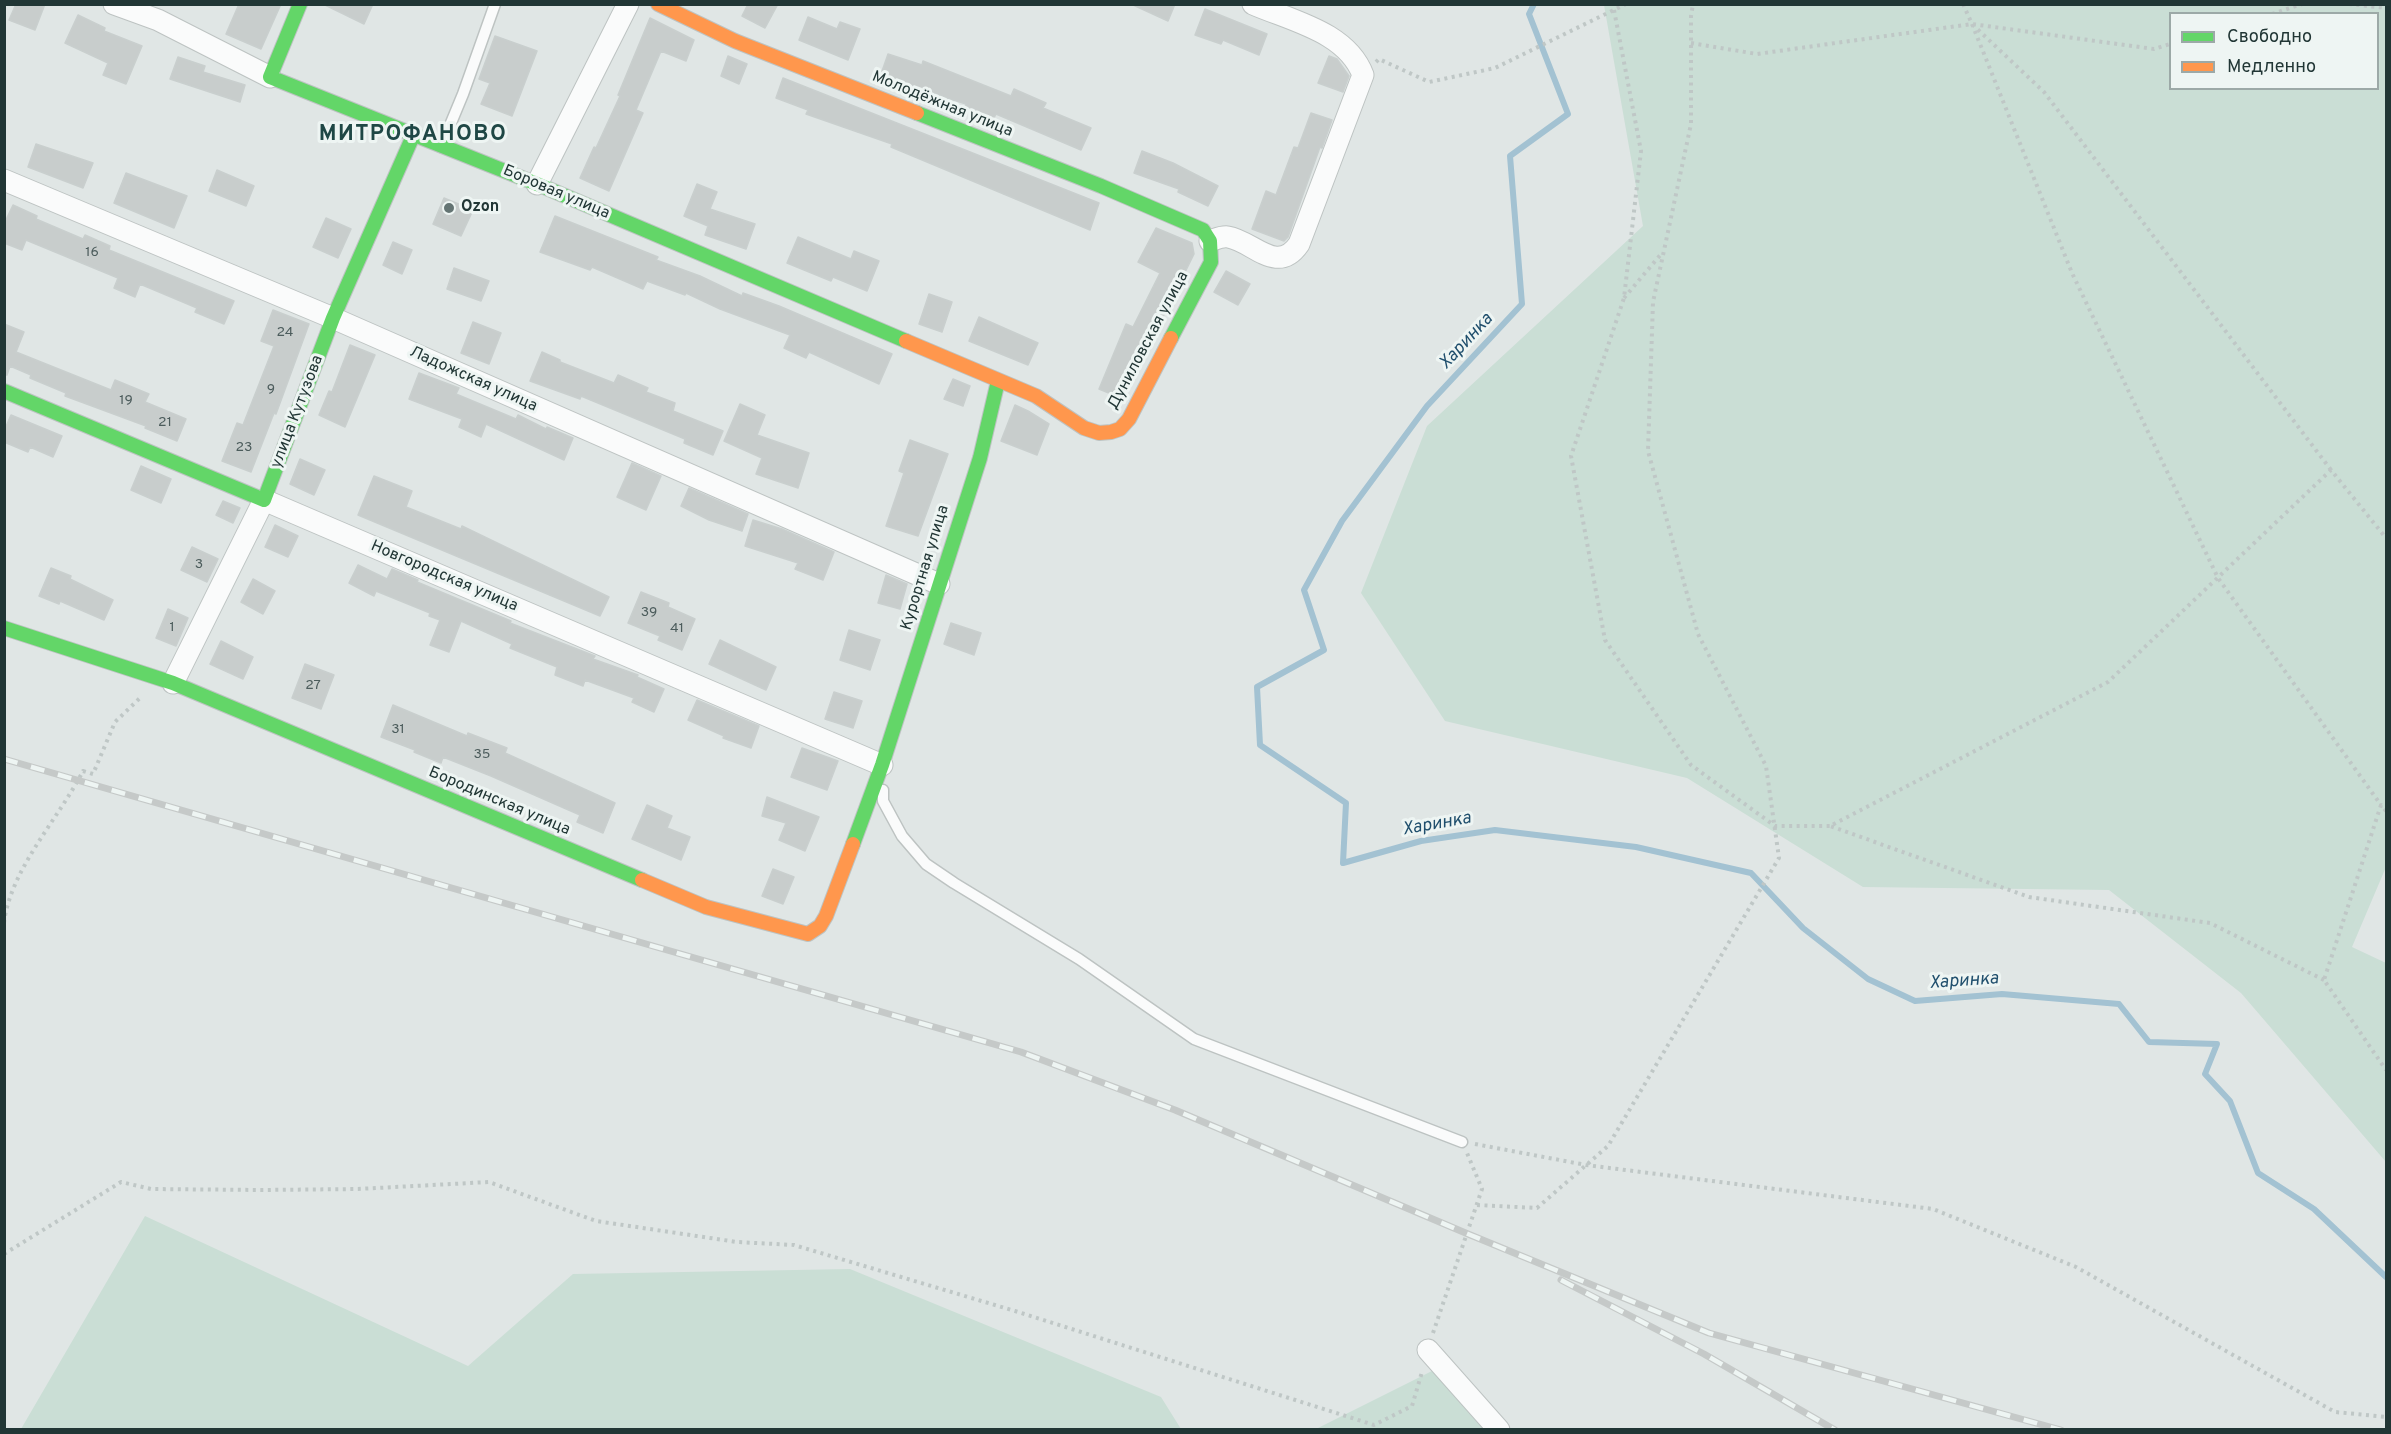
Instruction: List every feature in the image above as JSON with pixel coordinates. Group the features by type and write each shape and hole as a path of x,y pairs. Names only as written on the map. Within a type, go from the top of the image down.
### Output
{"street":[{"name":"Боровая улица","path":"114,4 156,12 270,77 537,184 998,381"},
{"path":"270,77 300,4"},
{"path":"537,184 628,4"},
{"name":"Молодёжная улица","path":"658,4 735,41 1101,186 1203,230 1210,241"},
{"path":"1210,241 1226,237 1234,239 1262,254 1275,258 1295,250 1363,75 1358,61 1334,39 1295,13 1253,4"},
{"name":"улица Кутузова","path":"167,681 264,500 333,318 413,136"},
{"name":"Ладожская улица","path":"4,180 333,318 939,584"},
{"name":"Дуниловская улица","path":"998,381 1036,396 1084,428 1099,433 1120,429 1129,420 1210,262 1210,241"},
{"name":"Курортная улица","path":"882,765 980,458 998,381"},
{"name":"Новгородская улица","path":"4,391 882,765"},
{"name":"Бородинская улица","path":"4,628 167,681 706,907 808,934 820,926 826,916 882,765"},
{"path":"1428,1350 1499,1430"}],"lane":[{"path":"441,147 463,94 495,4"},
{"path":"882,765 883,801 902,836 926,864 1079,959 1194,1040 1462,1142"}],"path":[{"path":"1363,75 1379,59 1429,82 1495,68 1626,4"},
{"path":"1477,1205 1537,1208 1608,1146 1779,858 1766,766 1698,634 1648,451 1653,302 1691,124 1693,4"},
{"path":"1963,4 2072,273 2218,578 2386,811"},
{"path":"2278,12 2302,4"},
{"path":"2349,4 2386,8"},
{"path":"1614,10 1641,151 1624,298 1571,456 1605,640 1691,765 1774,826 1830,826 2029,897 2210,923 2324,980 2386,1070"},
{"path":"1691,43 1757,54 1972,24 2154,49 2169,44"},
{"path":"1972,24 2044,93 2331,470 2386,538"},
{"path":"1624,298 1664,250"},
{"path":"1830,826 2109,682 2331,470"},
{"path":"4,923 7,902 22,872 83,771 93,774 115,722 167,681"},
{"path":"2324,980 2381,806"},
{"path":"1462,1142 1586,1165 1933,1209 2076,1267 2335,1412 2386,1418"},
{"path":"4,1254 121,1182 151,1189 262,1190 358,1189 489,1182 596,1221 737,1242 794,1245 1015,1311 1374,1425 1412,1406 1428,1350 1482,1189 1462,1142"}],"green space":[{"path":"1604,5 2386,5 2386,867 2352,947 2386,963 2386,1162 2241,993 2109,890 1863,887 1687,778 1445,721 1361,593 1427,426 1643,226"},
{"path":"145,1216 468,1366 573,1274 850,1269 1161,1397 1181,1429 21,1429"},
{"path":"1436,1369 1483,1429 1314,1430"}],"building":[{"path":"16,4 45,4 35,30 9,20"},
{"path":"239,4 281,4 261,49 226,34"},
{"path":"323,4 373,4 364,24"},
{"path":"748,4 778,4 765,28 742,16"},
{"path":"1131,4 1175,4 1168,21"},
{"path":"1205,9 1267,34 1259,55 1223,40 1221,44 1195,35"},
{"path":"78,15 105,28 104,31 142,46 126,84 103,75 108,63 65,43"},
{"path":"808,17 837,29 840,22 860,29 848,60 799,40"},
{"path":"650,18 694,40 686,61 661,51 636,110 643,113 609,191 580,178 620,96 618,95"},
{"path":"495,36 537,51 512,116 481,104 490,83 479,79"},
{"path":"888,54 922,65 923,61 1011,96 1014,89 1046,103 1043,108 1091,128 1081,150 996,114 994,118 965,106 966,104 880,77"},
{"path":"728,56 747,64 739,84 721,76"},
{"path":"1329,56 1337,59 1349,76 1343,92 1318,83"},
{"path":"178,57 205,66 203,72 245,85 240,102 170,79"},
{"path":"783,78 1099,203 1090,230 891,147 892,144 806,114 808,110 776,98"},
{"path":"1311,113 1332,120 1288,237 1284,241 1252,229 1266,191 1276,195 1294,147 1298,148"},
{"path":"36,144 93,163 83,188 28,167"},
{"path":"1142,151 1173,163 1218,186 1208,206 1178,192 1179,189 1134,173"},
{"path":"217,170 254,186 246,206 209,191"},
{"path":"126,173 187,196 174,228 114,203"},
{"path":"697,184 717,192 710,209 755,224 746,249 705,235 708,226 684,216"},
{"path":"444,198 473,210 461,236 433,224"},
{"path":"13,205 37,216 36,219 83,239 85,235 110,246 109,250 234,301 224,324 195,312 197,308 140,284 135,297 114,288 118,278 26,240 22,250 4,243 4,224"},
{"path":"555,216 658,257 656,260 700,276 742,296 743,293 779,306 892,354 879,384 809,352 806,358 784,348 790,335 720,309 686,293 685,295 647,281 643,289 592,267 590,270 540,252"},
{"path":"326,218 351,229 338,258 313,247"},
{"path":"1156,228 1192,243 1194,254 1161,321 1157,319 1121,398 1099,389 1126,324 1133,327 1160,273 1138,262"},
{"path":"798,237 851,259 854,251 879,261 867,291 833,277 831,281 787,263"},
{"path":"393,242 412,250 402,274 383,265"},
{"path":"454,268 489,281 481,301 447,289"},
{"path":"1226,271 1250,284 1238,305 1214,292"},
{"path":"929,294 952,302 942,332 919,324"},
{"path":"273,310 309,324 276,414 274,413 251,472 222,461 237,423 243,425 274,346 261,341"},
{"path":"979,317 1038,343 1028,365 969,341"},
{"path":"473,322 501,333 489,364 461,353"},
{"path":"4,324 24,332 16,352 111,390 115,380 149,394 145,402 186,419 177,441 145,428 146,426 65,396 66,393 30,378 31,375 10,366 7,375 4,375"},
{"path":"350,345 375,355 345,427 319,415 329,391 332,392"},
{"path":"542,352 560,362 614,383 618,375 648,388 646,392 675,403 673,411 723,431 713,455 684,443 685,439 581,396 580,399 530,381"},
{"path":"419,373 459,388 456,394 516,419 518,415 546,429 547,427 573,438 564,460 486,424 481,437 459,427 462,419 409,399"},
{"path":"953,379 970,386 963,406 944,399"},
{"path":"740,404 765,415 757,435 809,453 798,488 756,474 762,458 724,441"},
{"path":"1015,405 1049,424 1037,455 1001,441"},
{"path":"11,415 62,436 53,457 30,447 28,452 4,442 4,431"},
{"path":"910,440 948,454 918,536 886,526 904,473 899,471"},
{"path":"300,459 325,470 314,495 290,484"},
{"path":"632,463 661,476 646,510 617,497"},
{"path":"141,466 171,479 161,503 131,490"},
{"path":"374,476 412,491 406,507 461,529 462,526 609,597 600,616 358,515"},
{"path":"689,488 748,514 742,531 709,520 681,506"},
{"path":"223,501 240,508 233,523 216,515"},
{"path":"753,520 782,529 834,552 823,580 795,569 798,563 745,546"},
{"path":"275,525 298,536 288,557 265,547"},
{"path":"192,547 218,559 207,582 181,570"},
{"path":"358,565 387,579 392,569 418,580 417,582 511,621 510,623 595,656 593,659 638,675 637,677 664,689 654,712 632,702 634,698 585,680 583,686 555,675 557,667 510,648 512,644 461,621 449,652 430,645 440,620 429,616 430,613 376,591 374,596 349,583"},
{"path":"51,568 71,576 70,579 113,600 104,620 60,601 59,604 39,596"},
{"path":"886,575 907,584 900,609 878,603"},
{"path":"253,579 275,591 263,614 241,602"},
{"path":"641,592 669,603 668,607 695,619 682,650 658,640 660,636 628,623"},
{"path":"168,609 188,618 176,646 156,638"},
{"path":"951,623 981,633 974,655 944,644"},
{"path":"849,630 880,640 870,670 840,660"},
{"path":"720,640 776,667 766,690 709,664"},
{"path":"221,641 253,657 243,679 210,664"},
{"path":"305,664 334,675 321,709 292,698"},
{"path":"834,692 862,701 853,728 825,719"},
{"path":"697,700 759,726 751,748 723,738 724,736 688,720"},
{"path":"393,705 467,736 468,733 507,748 505,753 615,803 603,833 577,822 580,815 491,776 443,757 441,763 381,737"},
{"path":"802,748 838,761 827,790 791,777"},
{"path":"767,797 819,817 805,851 779,840 786,823 762,816"},
{"path":"647,805 672,816 667,828 690,837 681,860 632,839"},
{"path":"773,869 794,877 783,904 762,896"}],"waterway":[{"name":"Харинка","path":"1534,4 1529,14 1568,114 1510,156 1522,304 1427,406 1342,521 1304,590 1324,650 1257,687 1260,745 1346,803 1343,863 1421,841 1495,830 1636,847 1751,873 1803,928 1868,979 1915,1001 2002,994 2119,1004 2149,1042 2217,1044 2205,1074 2230,1101 2258,1173 2314,1209 2386,1277"}],"railway":[{"path":"4,759 1021,1052 1175,1110 1709,1333 2061,1430"},
{"path":"1561,1280 1704,1354 1835,1430"}],"traffic: fast":[{"path":"300,4 270,77 537,184 906,341"},
{"path":"917,113 1101,186 1203,230 1210,241 1211,262 1171,338"},
{"path":"4,391 264,500 333,318 413,136"},
{"path":"853,844 882,765 980,458 998,381"},
{"path":"4,628 173,683 642,880"}],"traffic: slow":[{"path":"658,4 735,41 917,113"},
{"path":"906,341 1036,396 1084,428 1099,433 1120,429 1129,419 1171,338"},
{"path":"642,880 706,907 808,934 820,926 826,916 853,844"}],"place":[{"name":"Ozon","path":"449,208"}],"district":[{"name":"МИТРОФАНОВО","path":"413,136"}]}
